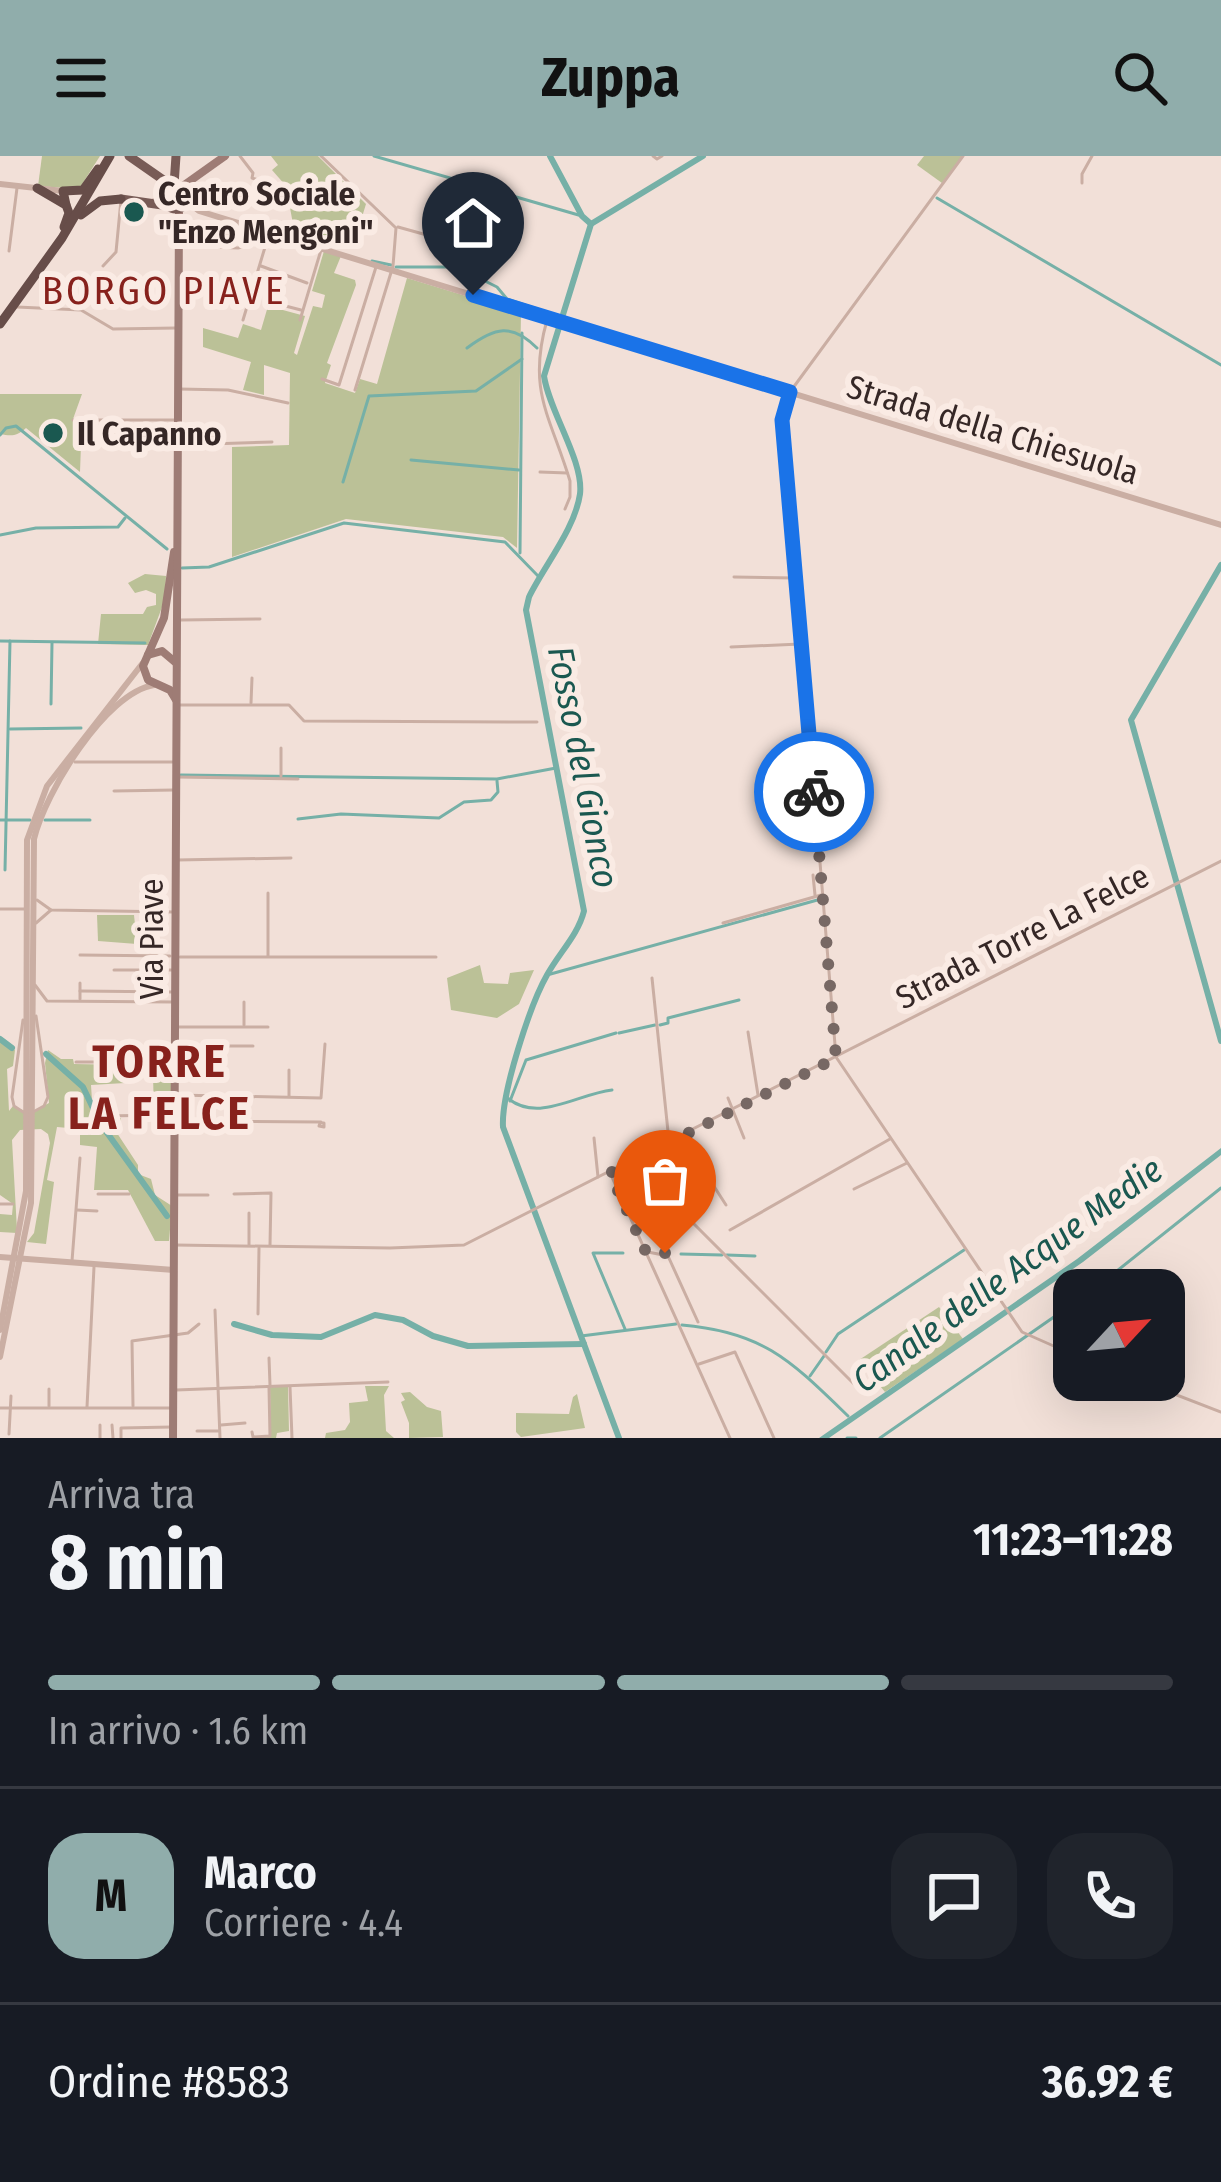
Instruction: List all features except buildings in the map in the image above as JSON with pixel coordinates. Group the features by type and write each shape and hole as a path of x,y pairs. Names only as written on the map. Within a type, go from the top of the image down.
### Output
{"highway":[{"path":"38,188 59,193 83,190 108,156"},
{"path":"0,321 27,292 108,156"},
{"path":"0,321 63,232 98,169"},
{"path":"59,193 69,213 63,232"},
{"path":"63,232 94,203 121,199"}],"main road":[{"path":"129,156 178,195"},
{"path":"176,156 178,195"},
{"path":"121,199 178,195 225,156"},
{"name":"Via Piave","path":"174,1433 178,195"},
{"name":"Via Piave","path":"145,659 161,627 170,592 177,473"},
{"path":"159,684 169,682 176,668 172,656 162,651 145,659 145,676 173,693 177,705"}],"street":[{"path":"240,156 253,173 251,178 272,185 258,194"},
{"path":"321,156 396,228"},
{"path":"653,156 662,156"},
{"path":"963,156 790,392 782,420 836,1058 1013,1318 1027,1336 1053,1347"},
{"path":"1082,183 1092,156"},
{"path":"0,184 38,188"},
{"path":"9,251 17,186"},
{"name":"Strada della Chiesuola","path":"178,195 268,237 321,248 1221,525"},
{"path":"103,266 116,252 121,199"},
{"path":"396,228 405,226 451,241 457,257"},
{"path":"355,390 392,270 396,228"},
{"path":"207,247 238,248 268,237"},
{"path":"243,320 268,237"},
{"path":"300,320 321,248"},
{"path":"322,379 339,385 376,265"},
{"path":"259,266 310,285"},
{"path":"178,287 204,291 212,284 250,296"},
{"path":"27,292 32,307"},
{"path":"270,302 303,311"},
{"path":"17,307 82,310 111,328 177,328"},
{"path":"548,318 538,353 537,382 568,473 571,495 565,509"},
{"path":"177,389 228,390 288,403"},
{"path":"73,420 177,420"},
{"path":"177,445 272,442"},
{"path":"540,472 568,473"},
{"path":"734,577 796,578"},
{"path":"179,620 260,619"},
{"path":"731,646 801,644"},
{"path":"29,1034 27,840 40,800 67,758 145,659"},
{"path":"251,678 251,705"},
{"path":"26,1006 12,1097 17,1109 30,1112 44,1106 47,1097 32,976 37,826 71,762 121,700 139,688 159,684"},
{"path":"177,705 289,705 304,721 538,722"},
{"path":"281,748 281,776"},
{"path":"71,762 176,762"},
{"path":"176,777 298,779"},
{"path":"816,819 866,813 865,786"},
{"path":"114,791 176,790"},
{"path":"175,860 291,858"},
{"name":"Strada Torre La Felce","path":"175,1245 454,1248 1221,861"},
{"path":"32,873 37,900 51,910 175,912"},
{"path":"813,875 819,896"},
{"path":"268,893 268,958"},
{"path":"723,923 819,896"},
{"path":"0,909 26,910"},
{"path":"32,942 38,919 51,910"},
{"path":"150,912 150,956"},
{"path":"80,955 436,958"},
{"path":"114,970 175,970"},
{"path":"32,976 37,991 47,1000 175,997"},
{"path":"652,978 669,1143"},
{"path":"80,983 80,1001"},
{"path":"80,991 175,997"},
{"path":"0,1330 27,1212 33,993"},
{"path":"244,1001 244,1027"},
{"path":"175,1027 268,1027"},
{"path":"748,1032 759,1097"},
{"path":"175,1095 323,1096 325,1044"},
{"path":"175,1046 253,1046"},
{"path":"76,1062 175,1062"},
{"path":"289,1097 290,1070"},
{"path":"175,1075 194,1074"},
{"path":"728,1098 744,1138"},
{"path":"100,1116 321,1128"},
{"path":"682,1136 726,1205"},
{"path":"594,1138 598,1179"},
{"path":"730,1230 892,1138"},
{"path":"642,1157 663,1193 859,1389"},
{"path":"72,1263 80,1158"},
{"path":"854,1189 909,1162"},
{"path":"610,1173 730,1438"},
{"path":"234,1194 271,1193 270,1247"},
{"path":"98,1194 129,1194"},
{"path":"175,1196 208,1195"},
{"path":"0,1204 13,1204"},
{"path":"76,1210 97,1211"},
{"path":"249,1213 250,1246"},
{"path":"258,1314 259,1247"},
{"path":"646,1252 668,1255 698,1322"},
{"path":"0,1255 175,1270"},
{"path":"0,1357 16,1258"},
{"path":"87,1408 94,1265"},
{"path":"215,1310 220,1438"},
{"path":"133,1408 132,1341 188,1333 200,1324"},
{"path":"698,1365 734,1351 774,1438"},
{"path":"252,1432 253,1437 270,1436 269,1358"},
{"path":"174,1390 388,1382"},
{"path":"290,1386 292,1438"},
{"path":"49,1408 50,1389"},
{"path":"9,1434 11,1396"},
{"path":"1185,1398 1221,1412"},
{"path":"0,1408 174,1408"},
{"path":"197,1431 245,1423"},
{"path":"100,1425 100,1438"},
{"path":"112,1425 112,1438"},
{"path":"121,1438 121,1427 174,1433"}],"green space":[{"path":"42,156 100,156 79,189 38,186"},
{"path":"271,156 318,156 366,204 358,230 333,222 326,245 295,235 286,186 272,170 278,165"},
{"path":"924,156 962,156 942,183 917,165"},
{"path":"324,251 341,256 334,273 355,280 356,285 327,363 331,365 325,383 355,393 360,379 377,384 407,278 521,313 517,548 503,537 346,519 232,557 232,447 289,445 290,373 264,365 264,395 243,390 251,362 203,347 203,328 238,338 243,324 261,330 268,306 305,316 297,355 313,306 322,308 325,295 312,291"},
{"name":"Il Capanno","path":"0,394 82,394 73,419 73,443 81,445 80,472 26,428 13,435 0,434"},
{"path":"145,574 166,576 165,599 148,645 98,644 101,614 143,614 156,605 156,594 135,593 128,583"},
{"path":"97,915 134,915 137,944 98,941"},
{"path":"480,965 484,983 508,984 510,973 534,970 519,1004 497,1018 451,1010 447,978"},
{"path":"0,1041 15,1050 13,1066 7,1069 9,1111 13,1106 30,1113 49,1103 48,1050 61,1059 73,1059 74,1064 125,1065 125,1083 91,1085 92,1100 100,1117 121,1118 115,1130 138,1165 138,1174 151,1179 155,1195 172,1206 169,1241 155,1241 128,1190 94,1190 97,1147 80,1145 80,1129 57,1127 47,1180 54,1182 46,1244 27,1242 34,1233 50,1143 41,1129 20,1130 12,1140 17,1233 0,1232 0,1214 12,1215 13,1204 0,1195"},
{"path":"153,1076 173,1076 173,1111 154,1111"},
{"path":"682,1140 696,1162 685,1168 695,1183 686,1188 670,1173 683,1165 671,1145"},
{"path":"939,1307 963,1339 885,1392 859,1360"},
{"path":"365,1386 389,1386 384,1395 386,1431 394,1438 325,1438 326,1433 345,1430 350,1422 349,1403 368,1401"},
{"path":"270,1387 288,1387 289,1431 277,1433 276,1438 257,1438 271,1437"},
{"path":"410,1392 427,1407 441,1411 443,1437 409,1438 401,1393"},
{"path":"577,1394 585,1428 521,1437 516,1432 516,1413 569,1414"}],"water":[{"path":"1221,1148 1221,1155 1083,1262 1063,1269"},
{"path":"1053,1276 1053,1283 829,1438 819,1438"}],"waterway":[{"path":"374,156 582,216"},
{"path":"550,156 591,224"},
{"name":"Fosso del Gionco","path":"619,1438 503,1127 512,1072 533,1007 584,911 526,610 572,520 580,494 577,467 544,376 591,224 703,156"},
{"path":"937,198 1221,365"},
{"path":"372,261 391,265"},
{"path":"396,267 457,267 497,287 507,299 561,317"},
{"path":"467,348 503,331 519,334 537,348"},
{"path":"520,553 522,333"},
{"path":"343,482 369,396 476,391 522,359"},
{"path":"0,435 16,426 167,549"},
{"path":"411,460 519,470"},
{"path":"0,535 36,528 118,527 125,518"},
{"path":"182,568 209,567 344,523 505,542 539,577"},
{"path":"1221,565 1131,720 1221,1041"},
{"path":"0,641 145,643"},
{"path":"5,870 10,641"},
{"path":"51,704 52,643"},
{"path":"10,729 81,728"},
{"path":"181,775 497,779 556,768"},
{"path":"298,819 341,814 439,818 464,802 491,800 498,792 497,781"},
{"path":"0,820 30,820"},
{"path":"45,820 90,820"},
{"path":"547,975 821,899"},
{"path":"660,1025 668,1023 668,1018 739,1000"},
{"path":"619,1033 655,1025"},
{"path":"510,1101 526,1060 616,1033"},
{"path":"0,1039 12,1048"},
{"path":"46,1054 83,1087 100,1123 167,1216"},
{"path":"505,1096 517,1104 543,1108 612,1090"},
{"path":"1119,1269 1221,1188"},
{"path":"826,1352 838,1334 964,1250"},
{"path":"623,1253 593,1253 625,1329"},
{"path":"681,1254 722,1255"},
{"path":"727,1255 755,1256"},
{"path":"234,1324 272,1335 321,1337 375,1315 403,1320 433,1336 468,1346 584,1344"},
{"path":"880,1438 1053,1318"},
{"path":"581,1336 676,1324"},
{"path":"682,1325 756,1342 792,1365 848,1416"},
{"path":"810,1376 824,1356"},
{"path":"847,1438 856,1438"}],"way so far":[{"path":"665,1253 646,1252 610,1173 836,1058 814,792"}],"place":[{"name":"Centro Sociale \"Enzo Mengoni\"","path":"134,212"},
{"name":"Il Capanno","path":"53,433"}],"district":[{"name":"BORGO PIAVE","path":"164,290"},
{"name":"TORRE LA FELCE","path":"160,1087"}],"route":[{"path":"473,295 790,392 782,420 814,792"}],"water label":[{"name":"Canale delle Acque Medie","path":"1007,1274"}]}
